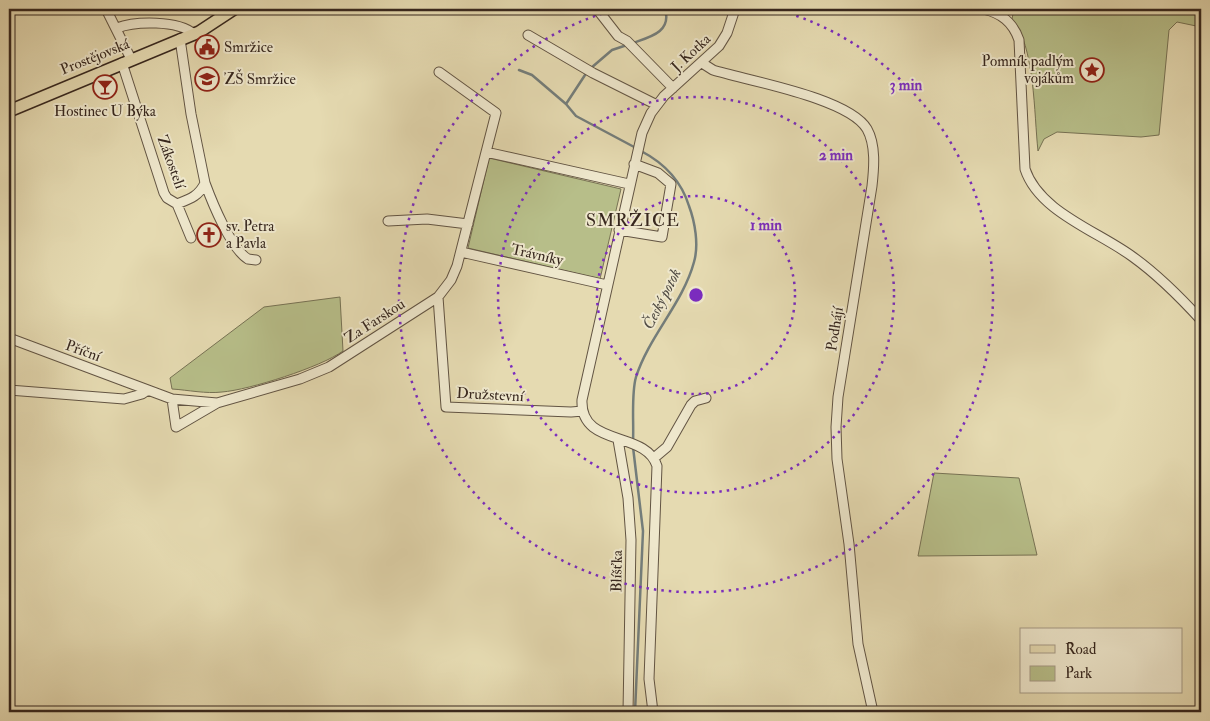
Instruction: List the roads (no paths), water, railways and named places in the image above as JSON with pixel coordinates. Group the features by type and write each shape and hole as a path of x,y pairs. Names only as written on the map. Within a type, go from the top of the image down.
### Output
{"main road":[{"name":"Prostějovská","path":"9,111 194,34 215,23 234,9"}],"street":[{"name":"Zákostelí","path":"106,9 116,28 127,61 164,193 167,198 177,204 195,197 201,192 205,182"},
{"path":"597,9 618,36 674,88 657,105 649,117 639,143 582,400 583,411 591,425 640,447 654,458 657,466 658,480 649,678 653,712"},
{"name":"J. Kotka","path":"674,88 722,42 735,9"},
{"path":"983,9 995,12 1005,18 1013,27 1019,40 1024,169 1031,185 1045,200 1132,256 1164,281 1201,320"},
{"path":"116,28 142,23 179,26 194,34"},
{"path":"528,35 593,73 657,105"},
{"name":"Zákostelí","path":"180,39 205,182 214,209 240,251 248,259 256,260"},
{"name":"Podhájí","path":"702,63 713,70 842,108 862,122 871,138 874,175 838,397 836,438 849,544 857,635 873,712"},
{"path":"388,220 427,220 468,224 496,113 439,72"},
{"path":"486,152 630,184"},
{"path":"619,230 662,237 671,184 658,173 635,162"},
{"path":"177,204 191,238"},
{"name":"Za Farskou","path":"172,399 217,403 300,379 329,367 438,296 451,280 468,224"},
{"name":"Trávníky","path":"461,252 607,286"},
{"name":"Družstevní","path":"438,296 446,407 583,411"},
{"name":"Příční","path":"9,338 172,399"},
{"path":"9,390 124,399 142,394 148,390"},
{"path":"654,458 667,447 691,405 695,401 706,398"},
{"path":"172,399 176,427 217,403"},
{"name":"Blíšťka","path":"623,441 631,540 628,712"}],"waterway":[{"name":"Český potok","path":"633,43 652,36 662,28 666,17 665,9"},
{"name":"Český potok","path":"591,68 612,50 627,45"},
{"path":"519,70 532,75 566,104"},
{"name":"Český potok","path":"587,72 566,104 576,116 636,148"},
{"name":"Český potok","path":"633,442 633,400 636,377 649,348 689,277 696,248 693,219 681,188 671,173 641,151"},
{"name":"Český potok","path":"633,447 643,531 635,712"}],"place":[{"name":"Smržice","path":"207,47"},
{"name":"Pomník padlým vojákům","path":"1092,70"},
{"name":"ZŠ Smržice","path":"207,79"},
{"name":"Hostinec U Býka","path":"105,87"},
{"name":"sv. Petra a Pavla","path":"209,235"}],"district":[{"name":"SMRŽICE","path":"633,220"}]}
